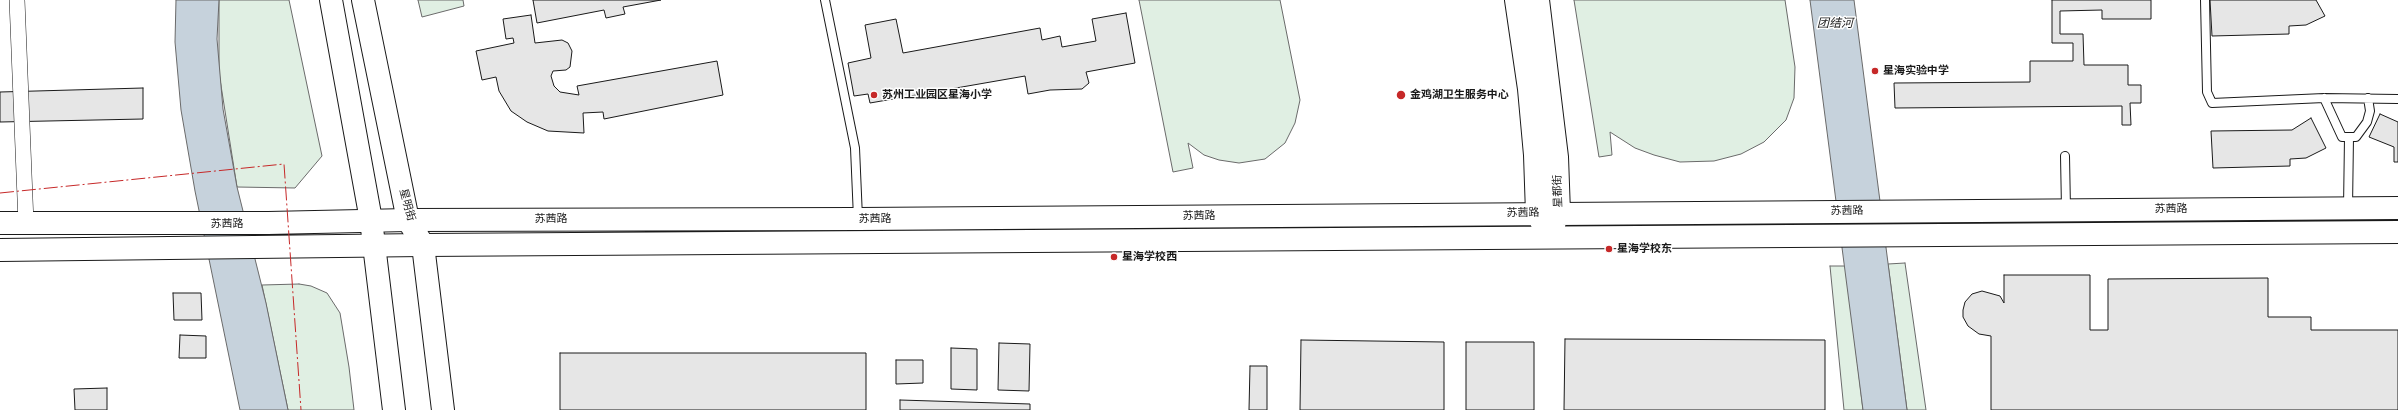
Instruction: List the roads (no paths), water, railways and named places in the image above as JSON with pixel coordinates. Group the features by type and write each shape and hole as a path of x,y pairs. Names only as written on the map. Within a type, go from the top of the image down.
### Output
{"main road":[{"path":"331,0 375,246 394,410"},
{"name":"星明街","path":"364,0 408,220 423,244 443,410"},
{"name":"星都街","path":"1516,0 1529,89 1535,155 1537,213 1549,237"},
{"name":"星都街","path":"1538,0 1557,156 1559,213 1549,237"},
{"name":"苏茜路","path":"0,223 268,224 371,220 858,219 1818,212 1909,210 2398,208"},
{"name":"苏茜路","path":"0,250 375,246 423,244 2398,232"}],"street":[{"path":"17,0 26,223"}],"lane":[{"path":"825,0 855,148 858,219"},
{"path":"2205,0 2206,92 2212,102 2324,98 2398,99"},
{"path":"2324,98 2342,137 2356,137 2367,122 2370,111 2368,98"},
{"path":"2348,137 2348,208"},
{"path":"2065,156 2066,210"}],"water":[{"path":"176,0 219,0 217,39 223,109 237,187 266,303 288,410 240,410 195,191 181,110 175,42"},
{"name":"团结河","path":"1810,0 1854,0 1907,410 1863,410"}],"place":[{"name":"星海实验中学","path":"1875,71"},
{"name":"苏州工业园区星海小学","path":"874,95"},
{"name":"金鸡湖卫生服务中心","path":"1401,95"},
{"name":"星海学校东","path":"1609,249"},
{"name":"星海学校西","path":"1114,257"}]}
